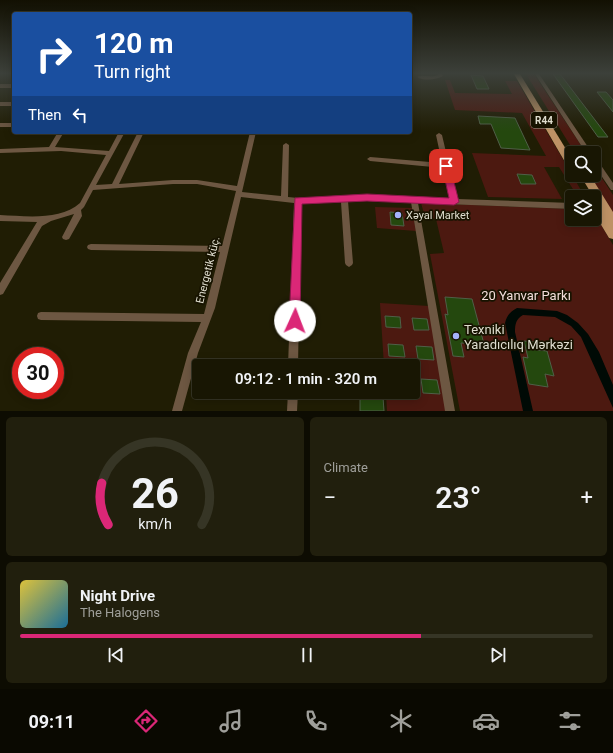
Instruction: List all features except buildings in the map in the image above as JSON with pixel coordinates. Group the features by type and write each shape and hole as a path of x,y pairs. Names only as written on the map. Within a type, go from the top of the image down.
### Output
{"main road":[{"name":"R44","path":"528,93 565,154"},
{"name":"R44","path":"535,93 567,146"},
{"path":"589,182 613,221"},
{"path":"601,216 613,235"}],"street":[{"path":"550,93 584,146"},
{"path":"0,104 12,104"},
{"path":"0,125 12,125"},
{"path":"51,149 60,134"},
{"path":"66,237 78,216 78,210 121,134"},
{"path":"114,186 139,134"},
{"name":"Energetik küç.","path":"177,411 193,353 207,318 253,134"},
{"path":"439,135 454,202"},
{"path":"284,200 286,145"},
{"path":"0,151 51,149 111,153"},
{"path":"370,159 446,166"},
{"path":"601,170 613,188"},
{"path":"91,188 152,182 189,182 284,200 298,201 367,198 565,206"},
{"path":"344,199 349,263"},
{"path":"414,200 450,411"},
{"path":"294,359 298,201"},
{"path":"0,218 44,219 78,210"},
{"path":"0,292 39,224 44,219"},
{"path":"91,247 225,249"},
{"path":"41,316 207,318"},
{"path":"292,411 293,399"}],"green space":[{"path":"449,93 524,93 565,163 565,176 559,167 544,167 562,199 488,197 472,153 546,156 522,113 455,110"},
{"path":"538,93 547,93 581,146 571,146"},
{"path":"601,177 613,195 613,214 601,194 601,190 598,190 593,182 601,182"},
{"path":"568,182 576,182 581,190 574,190"},
{"name":"20 Yanvar Parkı","path":"421,203 565,209 565,226 601,226 601,225 613,245 613,411 460,411 430,254 444,253 436,219 425,217"},
{"path":"375,207 412,208 416,231 377,228"},
{"path":"380,303 429,306 446,411 387,411 386,399 420,399 420,359 384,359"}],"shaded area":[{"path":"517,308 557,311 567,315 578,323 588,334 599,352 613,385 613,408 581,337 571,326 555,317 523,315 516,322 515,332 533,411 523,411 505,323 509,314"}],"place":[{"name":"Xəyal Market","path":"398,215"},
{"name":"Texniki Yaradıcılıq Mərkəzi","path":"456,336"}],"route":[{"path":"295,321 298,201 367,198 454,202 446,166"}]}
